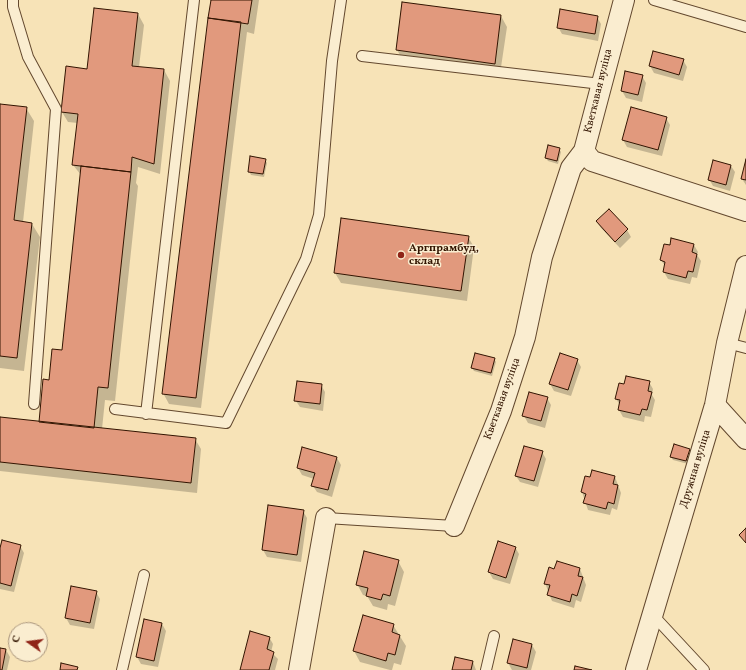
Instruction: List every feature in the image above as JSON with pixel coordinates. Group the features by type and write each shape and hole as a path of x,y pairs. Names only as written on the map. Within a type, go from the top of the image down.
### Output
{"street":[{"name":"Кветкавая вуліца","path":"454,526 501,411 525,337 542,257 571,168 584,151 624,0"},
{"path":"584,151 592,161 746,211"},
{"name":"Дружная вуліца","path":"636,670 715,405 727,343 746,266"},
{"path":"715,405 746,439"},
{"name":"Кветкавая вуліца","path":"299,670 326,518"}],"lane":[{"path":"13,0 13,7 28,57 56,109 34,404"},
{"path":"146,414 194,0"},
{"path":"115,410 226,423 306,259 319,215 332,61 341,0"},
{"path":"654,0 746,27"},
{"path":"362,56 601,84"},
{"path":"727,343 746,348"},
{"name":"Кветкавая вуліца","path":"326,518 454,526"},
{"path":"122,670 144,575"},
{"path":"652,614 704,670"},
{"path":"486,670 494,636"}],"building":[{"path":"211,0 252,0 248,24 208,18"},
{"path":"402,2 501,15 495,64 396,50"},
{"path":"94,8 138,13 132,66 164,69 154,164 132,157 131,172 72,165 78,114 61,112 66,66 87,69"},
{"path":"560,9 598,16 595,34 557,28"},
{"path":"208,18 241,22 196,398 162,394"},
{"path":"653,51 684,59 679,75 649,66"},
{"path":"625,71 643,75 638,95 621,91"},
{"path":"0,104 27,107 14,220 32,223 17,358 0,356"},
{"path":"631,107 667,117 658,150 622,140"},
{"path":"548,145 560,148 557,161 545,158"},
{"path":"250,156 266,159 263,174 248,172"},
{"path":"746,159 746,180 741,179"},
{"path":"713,160 731,165 726,185 708,180"},
{"path":"81,166 131,172 108,388 98,387 94,428 39,422 43,379 49,380 52,349 62,350"},
{"path":"609,209 628,229 615,242 596,221"},
{"name":"Аргпрамбуд, склад","path":"341,218 469,236 461,291 334,273"},
{"path":"671,238 694,244 692,252 697,254 693,272 688,271 686,278 663,272 665,262 660,260 664,244 670,245"},
{"path":"475,353 495,358 491,373 471,368"},
{"path":"560,353 578,359 568,390 549,384"},
{"path":"626,376 650,381 648,391 652,392 647,410 642,409 640,415 618,410 620,400 615,399 619,383 624,384"},
{"path":"297,381 322,384 320,404 294,401"},
{"path":"529,392 548,397 541,421 522,416"},
{"path":"0,417 196,438 191,483 0,462"},
{"path":"674,444 690,449 686,461 670,457"},
{"path":"524,446 543,451 534,481 515,476"},
{"path":"302,447 337,457 328,490 311,486 315,473 297,468"},
{"path":"592,470 615,476 613,484 618,485 614,504 608,502 606,509 583,503 586,494 581,492 585,476 590,477"},
{"path":"268,505 304,510 297,555 262,550"},
{"path":"746,528 746,543 739,535"},
{"path":"2,540 21,545 11,586 0,583 0,548"},
{"path":"498,541 516,547 506,578 488,572"},
{"path":"364,551 399,560 390,596 383,594 381,600 366,596 368,588 356,585"},
{"path":"557,561 580,568 578,576 583,577 577,596 572,594 570,602 547,595 550,585 544,584 549,567 554,569"},
{"path":"71,586 97,591 90,623 65,618"},
{"path":"363,615 394,624 392,632 400,635 395,655 388,653 386,661 353,651"},
{"path":"144,619 162,623 154,661 136,657"},
{"path":"250,631 270,637 267,649 274,652 269,670 240,670"},
{"path":"513,639 532,644 527,668 507,663"},
{"path":"0,648 6,649 2,670 0,670"},
{"path":"455,657 473,661 471,670 452,670"},
{"path":"61,663 78,667 77,670 60,670"},
{"path":"575,666 592,670 574,670"}],"place":[{"name":"Аргпрамбуд, склад","path":"401,255"}]}
